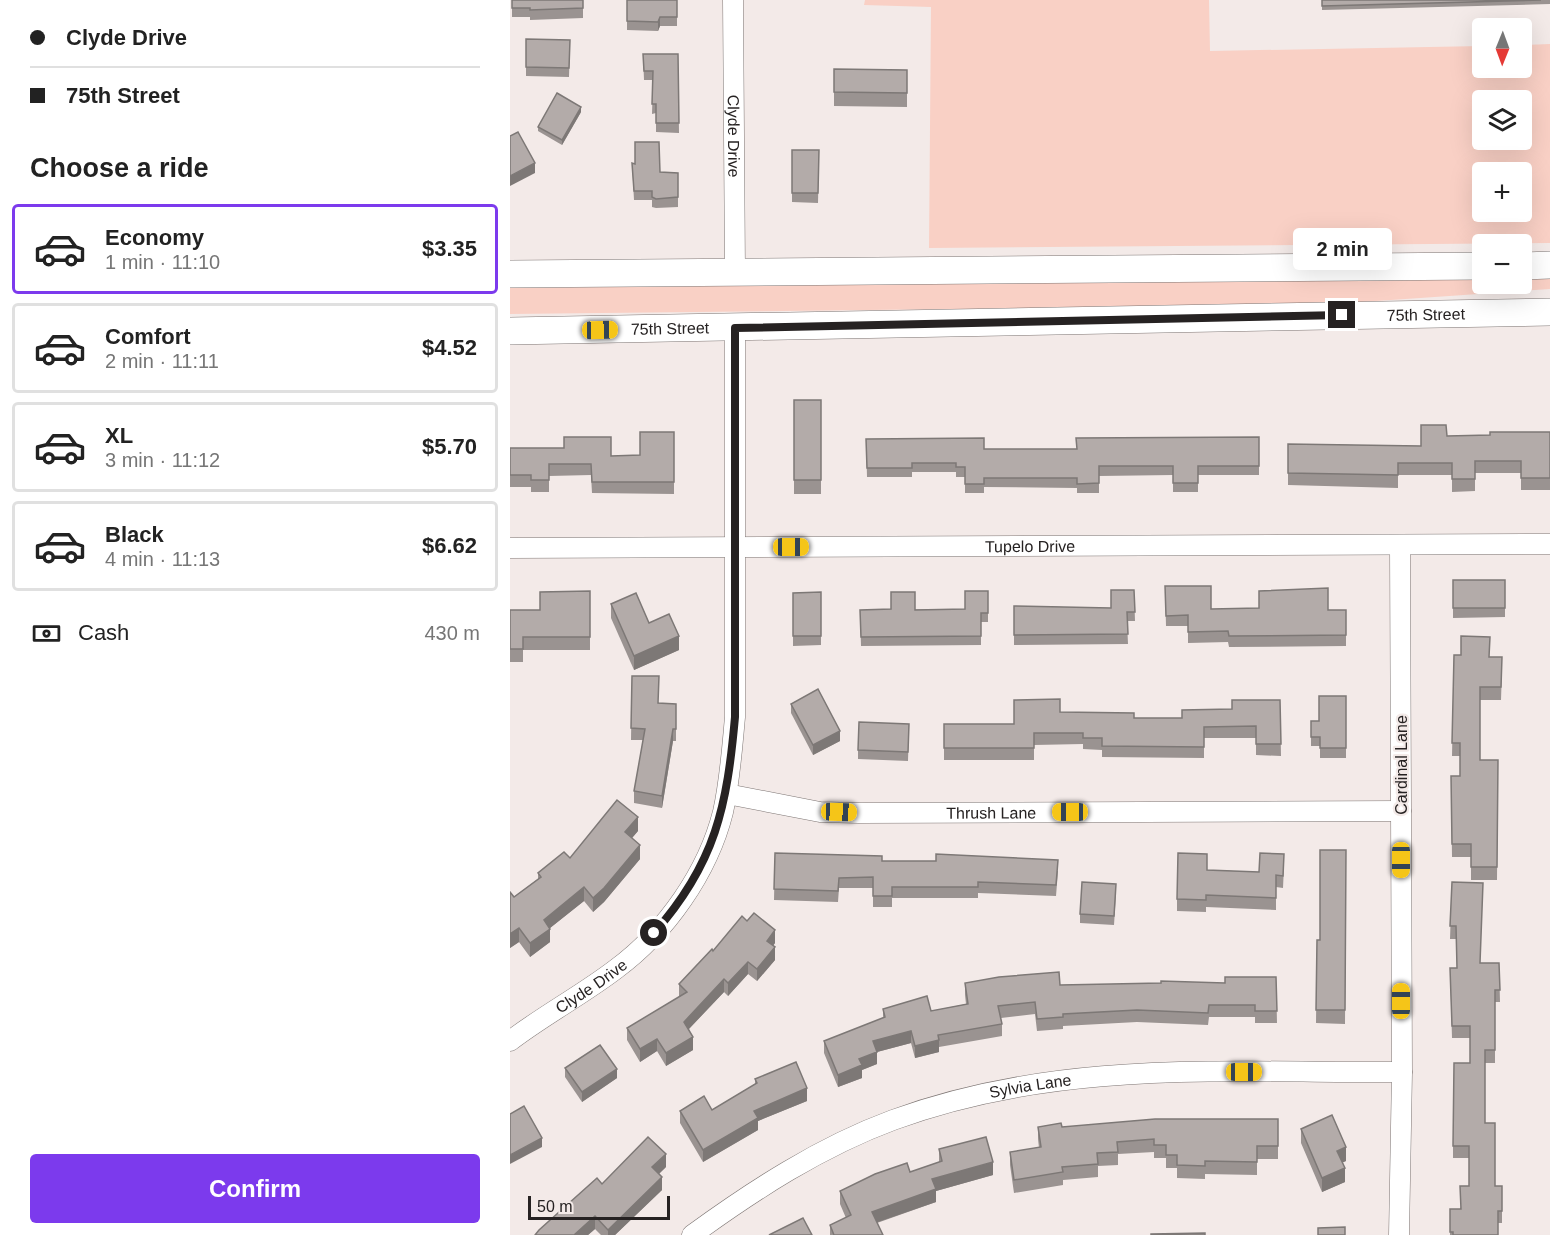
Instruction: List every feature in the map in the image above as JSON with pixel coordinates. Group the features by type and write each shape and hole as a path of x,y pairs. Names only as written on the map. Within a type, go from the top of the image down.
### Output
{"main road":[{"path":"1532,266 1550,265"},
{"path":"510,274 1472,266"},
{"name":"75th Street","path":"510,331 1550,312"}],"street":[{"name":"Clyde Drive","path":"734,0 735,272"},
{"name":"Clyde Drive","path":"510,1041 617,969 670,915 702,867 722,815 727,794 735,717 735,328"},
{"name":"Tupelo Drive","path":"510,548 1550,544"},
{"name":"Cardinal Lane","path":"1399,1235 1402,1072 1400,546"},
{"name":"Thrush Lane","path":"727,794 820,812 1401,812"},
{"name":"Sylvia Lane","path":"692,1235 742,1199 810,1158 892,1120 1011,1088 1108,1074 1402,1072"}],"shaded area":[{"path":"865,0 1209,0 1210,51 1472,46 1472,78 1532,78 1532,45 1550,44 1550,243 1532,243 1532,234 1472,234 1472,244 929,248 931,7 864,5"},
{"path":"1532,277 1550,277 1550,289 1532,290"},
{"path":"1472,278 1472,294 1478,294 1347,303 1220,306 510,314 510,288"}],"building":[{"path":"512,0 583,0 583,8 530,10 530,8 512,8"},
{"path":"627,0 677,0 677,17 660,17 658,22 627,21"},
{"path":"1322,0 1541,0 1322,6"},
{"path":"526,39 570,40 569,68 526,67"},
{"path":"643,54 678,54 679,123 656,123 656,104 652,104 653,71 644,71"},
{"path":"834,69 907,70 907,93 834,92"},
{"path":"557,93 581,107 562,140 538,127"},
{"path":"518,132 535,163 510,176 510,136"},
{"path":"635,142 659,142 660,172 678,173 678,197 656,199 652,197 652,191 634,191 632,163 635,164"},
{"path":"792,150 819,150 818,193 792,193"},
{"path":"794,400 821,400 821,480 794,480"},
{"path":"1421,425 1446,425 1447,436 1490,435 1490,432 1550,432 1550,478 1521,478 1521,461 1475,461 1475,479 1452,479 1452,463 1398,463 1398,475 1288,473 1288,444 1421,446"},
{"path":"640,432 674,432 674,482 592,482 591,464 549,464 549,480 531,480 531,475 510,475 510,448 564,448 564,437 611,437 611,456 640,455"},
{"path":"1259,437 1259,466 1198,466 1198,483 1173,483 1173,466 1099,466 1099,483 1077,484 1077,478 984,478 984,484 965,484 965,467 956,467 956,463 912,463 912,468 867,468 866,439 984,438 984,449 1077,449 1076,438"},
{"path":"1453,580 1505,580 1505,608 1453,608"},
{"path":"1165,586 1211,586 1211,609 1259,608 1259,591 1328,588 1328,610 1346,610 1346,635 1229,636 1228,631 1188,632 1188,615 1166,616"},
{"path":"1111,590 1134,590 1135,612 1127,612 1128,634 1014,635 1014,606 1111,608"},
{"path":"590,591 590,637 523,637 523,649 510,649 510,610 540,610 540,592"},
{"path":"965,591 988,591 988,613 981,613 981,636 861,637 860,610 891,609 891,592 915,592 915,610 965,609"},
{"path":"821,592 821,636 793,636 793,593"},
{"path":"636,593 649,623 669,614 679,636 634,656 611,604"},
{"path":"1461,636 1490,637 1489,657 1502,657 1501,687 1480,687 1480,760 1498,760 1497,867 1471,867 1471,844 1452,844 1451,776 1460,776 1460,743 1452,743 1454,655 1461,655"},
{"path":"632,676 659,676 658,703 676,704 676,729 673,729 662,796 634,791 645,729 631,728"},
{"path":"818,689 840,731 813,745 791,704"},
{"path":"1319,696 1346,696 1346,748 1320,748 1320,737 1311,737 1311,721 1319,721"},
{"path":"1060,699 1060,712 1134,713 1134,718 1182,718 1182,710 1232,709 1232,700 1280,700 1281,744 1256,744 1256,726 1204,727 1204,747 1102,746 1102,738 1083,738 1083,733 1034,733 1034,748 944,748 944,724 1014,724 1014,700"},
{"path":"859,722 909,724 908,752 858,750"},
{"path":"617,800 638,817 625,832 640,845 593,898 584,887 544,920 550,929 530,943 519,928 510,934 510,892 514,897 541,877 538,873 564,852 570,858"},
{"path":"1320,850 1346,850 1345,1010 1316,1010 1317,940 1320,940"},
{"path":"775,853 882,856 882,861 936,861 936,854 1058,860 1056,885 978,882 978,887 892,887 892,896 873,896 873,877 839,878 838,891 774,889"},
{"path":"1178,853 1207,854 1207,870 1259,872 1260,853 1284,854 1283,876 1276,875 1276,898 1206,895 1206,900 1177,899"},
{"path":"1082,882 1116,884 1114,916 1080,914"},
{"path":"1452,882 1483,883 1480,963 1499,963 1500,990 1495,990 1495,1050 1485,1050 1485,1123 1495,1123 1495,1186 1502,1186 1502,1211 1498,1211 1498,1235 1453,1235 1453,1232 1450,1232 1450,1209 1461,1209 1460,1186 1469,1186 1469,1146 1453,1146 1454,1063 1470,1063 1470,1026 1452,1026 1450,968 1457,968 1456,926 1450,926"},
{"path":"754,913 775,930 767,941 775,947 757,969 748,962 728,983 724,979 684,1022 693,1037 666,1053 657,1039 640,1049 627,1028 687,992 679,984 712,949 713,951 742,916 747,921"},
{"path":"1059,972 1060,985 1161,983 1161,981 1225,983 1225,977 1276,977 1277,1011 1255,1011 1255,1005 1209,1005 1208,1013 1137,1010 1063,1014 1063,1017 1037,1019 1035,1002 998,1006 1002,1024 938,1035 939,1040 915,1046 911,1031 873,1041 877,1052 859,1059 862,1065 838,1075 824,1041 885,1017 883,1009 927,996 931,1011 968,1004 965,983 999,977"},
{"path":"600,1045 617,1069 582,1092 565,1068"},
{"path":"796,1062 807,1088 754,1111 758,1118 703,1150 680,1111 704,1096 712,1110 757,1083 755,1079"},
{"path":"524,1106 542,1138 510,1155 510,1114"},
{"path":"1332,1115 1346,1147 1337,1151 1345,1168 1322,1178 1301,1129"},
{"path":"1155,1119 1278,1119 1278,1146 1257,1146 1257,1162 1205,1161 1205,1166 1177,1165 1177,1155 1166,1155 1166,1145 1154,1145 1154,1139 1117,1142 1118,1152 1097,1153 1098,1164 1062,1167 1063,1172 1014,1180 1010,1152 1041,1147 1038,1127 1061,1123 1062,1127"},
{"path":"648,1137 666,1154 652,1167 662,1177 608,1230 595,1216 574,1235 535,1235 597,1178 602,1184"},
{"path":"986,1137 993,1162 932,1179 936,1189 872,1212 883,1235 834,1235 830,1225 851,1215 840,1191 875,1174 907,1163 910,1172 942,1161 939,1149"},
{"path":"803,1218 812,1235 769,1235"},
{"path":"1345,1227 1345,1235 1318,1235 1318,1228"},
{"path":"1205,1233 1205,1235 1151,1235 1151,1234"}],"route":[{"path":"654,933 670,915 702,867 722,815 727,794 735,717 735,328 1342,315"}]}
